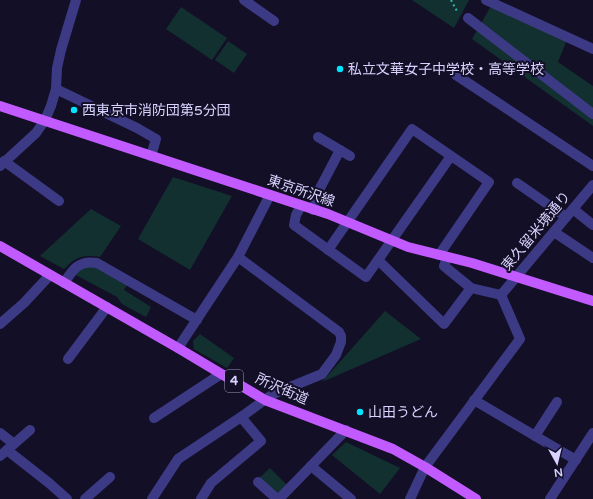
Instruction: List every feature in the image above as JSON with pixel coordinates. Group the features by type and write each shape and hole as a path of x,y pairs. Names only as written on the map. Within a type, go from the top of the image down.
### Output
{"main road":[{"name":"東京所沢線","path":"0,106 270,195 348,222 408,247 472,263 593,301"},
{"name":"所沢街道","path":"0,246 178,348 265,400 393,449 476,499"}],"street":[{"path":"59,201 2,164 36,133 45,120 56,89 57,68 61,50 76,0"},
{"path":"244,0 274,21"},
{"path":"486,0 593,49"},
{"path":"464,17 593,114"},
{"path":"456,75 593,166"},
{"path":"56,89 137,128 156,139 151,156"},
{"path":"328,250 412,129 489,182 443,256 444,266 471,288 501,295 520,339 425,467 410,499"},
{"path":"318,137 350,156"},
{"path":"313,210 317,194 340,150"},
{"path":"301,206 296,215 294,225 366,277 451,156"},
{"path":"517,183 566,217"},
{"name":"東久留米境通り","path":"501,295 593,185"},
{"path":"178,348 238,257 270,195"},
{"path":"573,209 593,225"},
{"path":"554,232 593,258"},
{"path":"152,499 178,459 273,394 322,374 336,355 340,346 341,336 339,332 238,257"},
{"path":"379,260 444,324 471,288"},
{"path":"64,283 77,266 91,262 97,263 103,265 197,320"},
{"path":"0,324 24,303 50,275"},
{"path":"68,360 107,307"},
{"path":"154,418 221,374"},
{"path":"474,400 576,460"},
{"path":"535,436 557,402"},
{"path":"203,498 211,483 261,441 241,417"},
{"path":"7,450 30,430"},
{"path":"258,482 278,499 346,430"},
{"path":"0,433 7,450 49,482 67,499"},
{"path":"550,499 593,433"},
{"path":"311,466 351,499"},
{"path":"85,499 110,477"}],"path":[{"path":"452,0 464,17"}],"green space":[{"path":"412,0 469,0 454,28"},
{"path":"491,6 567,40 558,62 593,86 593,126 472,39"},
{"path":"181,7 227,38 212,60 166,29"},
{"path":"228,41 247,54 234,73 215,60"},
{"path":"173,177 232,196 190,270 138,239"},
{"path":"91,209 121,226 100,257 80,257 64,269 40,256"},
{"path":"91,265 127,285 124,290 151,307 146,317 122,304 117,297 74,274 78,270"},
{"path":"385,311 421,339 322,382"},
{"path":"200,334 234,358 227,368 194,349 193,341"},
{"path":"346,442 400,468 380,494 332,455"},
{"path":"270,468 289,487 278,498 257,480"}],"place":[{"name":"私立文華女子中学校・高等学校","path":"340,69"},
{"name":"西東京市消防団第5分団","path":"74,110"},
{"name":"山田うどん","path":"360,412"}]}
